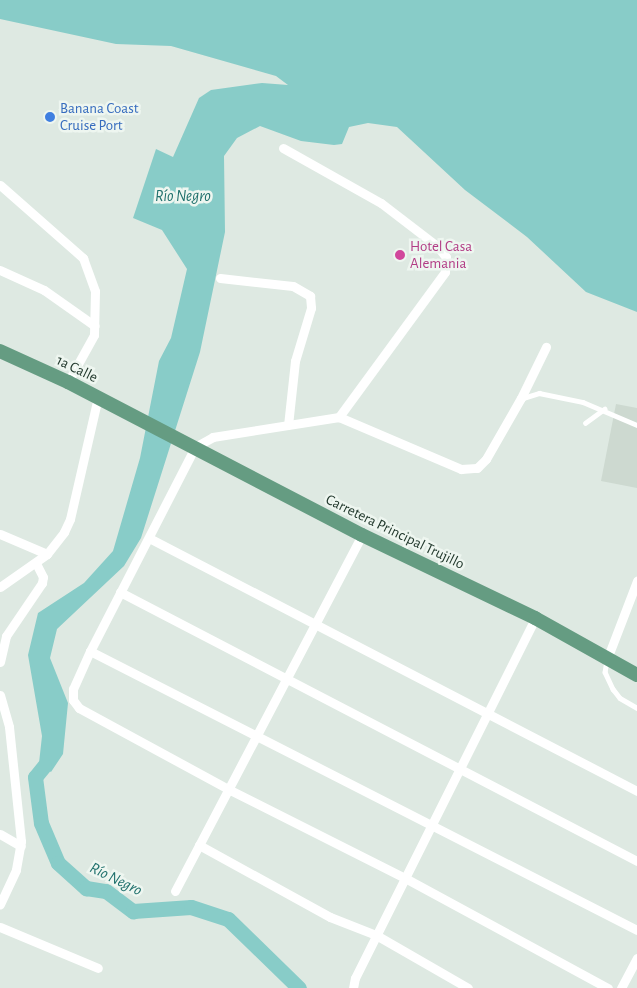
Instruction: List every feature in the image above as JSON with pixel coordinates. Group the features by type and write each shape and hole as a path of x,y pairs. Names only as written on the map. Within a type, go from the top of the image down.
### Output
{"main road":[{"name":"1a Calle","path":"0,351 68,382 139,418"},
{"name":"Carretera Principal Trujillo","path":"139,418 362,535 535,618 637,675"}],"street":[{"path":"283,148 381,203 438,246 446,257 445,272 339,416"},
{"path":"0,185 83,258 95,292 95,326 82,360 68,382"},
{"path":"0,270 44,290 95,326"},
{"path":"220,278 293,286 310,296 311,308 295,361 288,425"},
{"path":"546,347 522,398 486,459 471,471 339,416 213,437 191,445 149,538 90,651 73,689 73,700 79,708 228,789 405,878 608,988"},
{"path":"0,586 36,563 46,554 56,544 70,519 98,397"},
{"path":"0,534 46,554"},
{"path":"175,891 362,535"},
{"path":"149,538 488,711 637,791"},
{"path":"0,662 6,636 42,583 43,577 36,563"},
{"path":"607,659 637,581"},
{"path":"120,592 637,861"},
{"path":"353,988 376,936 535,618"},
{"path":"90,651 255,737 432,824 637,930"},
{"path":"0,695 10,727 21,846 16,870 0,904"},
{"path":"0,834 21,846"},
{"path":"198,845 330,917 376,936 468,988"},
{"path":"0,927 98,968"},
{"path":"621,988 637,958"}],"lane":[{"path":"522,398 539,393 604,409 637,425"},
{"path":"586,423 604,409"},
{"path":"607,659 605,672 613,689 620,698 637,708"}],"shaded area":[{"path":"616,404 637,408 637,488 601,481"}],"water":[{"path":"0,0 637,0 637,312 586,292 527,237 465,190 397,127 368,123 349,127 342,144 334,145 301,141 260,126 237,138 224,156 225,232 200,352 141,538 124,566 57,629 50,658 68,703 63,754 51,772 39,763 42,736 28,655 38,613 84,583 113,551 140,458 159,361 171,338 187,269 162,230 133,218 156,149 173,157 199,98 211,90 262,83 288,85 276,76 171,46 116,44 0,19"}],"waterway":[{"name":"Río Negro","path":"44,766 35,777 41,823 58,863 86,888 106,891 133,911 191,907 228,919 299,988"}],"place":[{"name":"Banana Coast Cruise Port","path":"50,117"},
{"name":"Hotel Casa Alemania","path":"400,255"}]}
